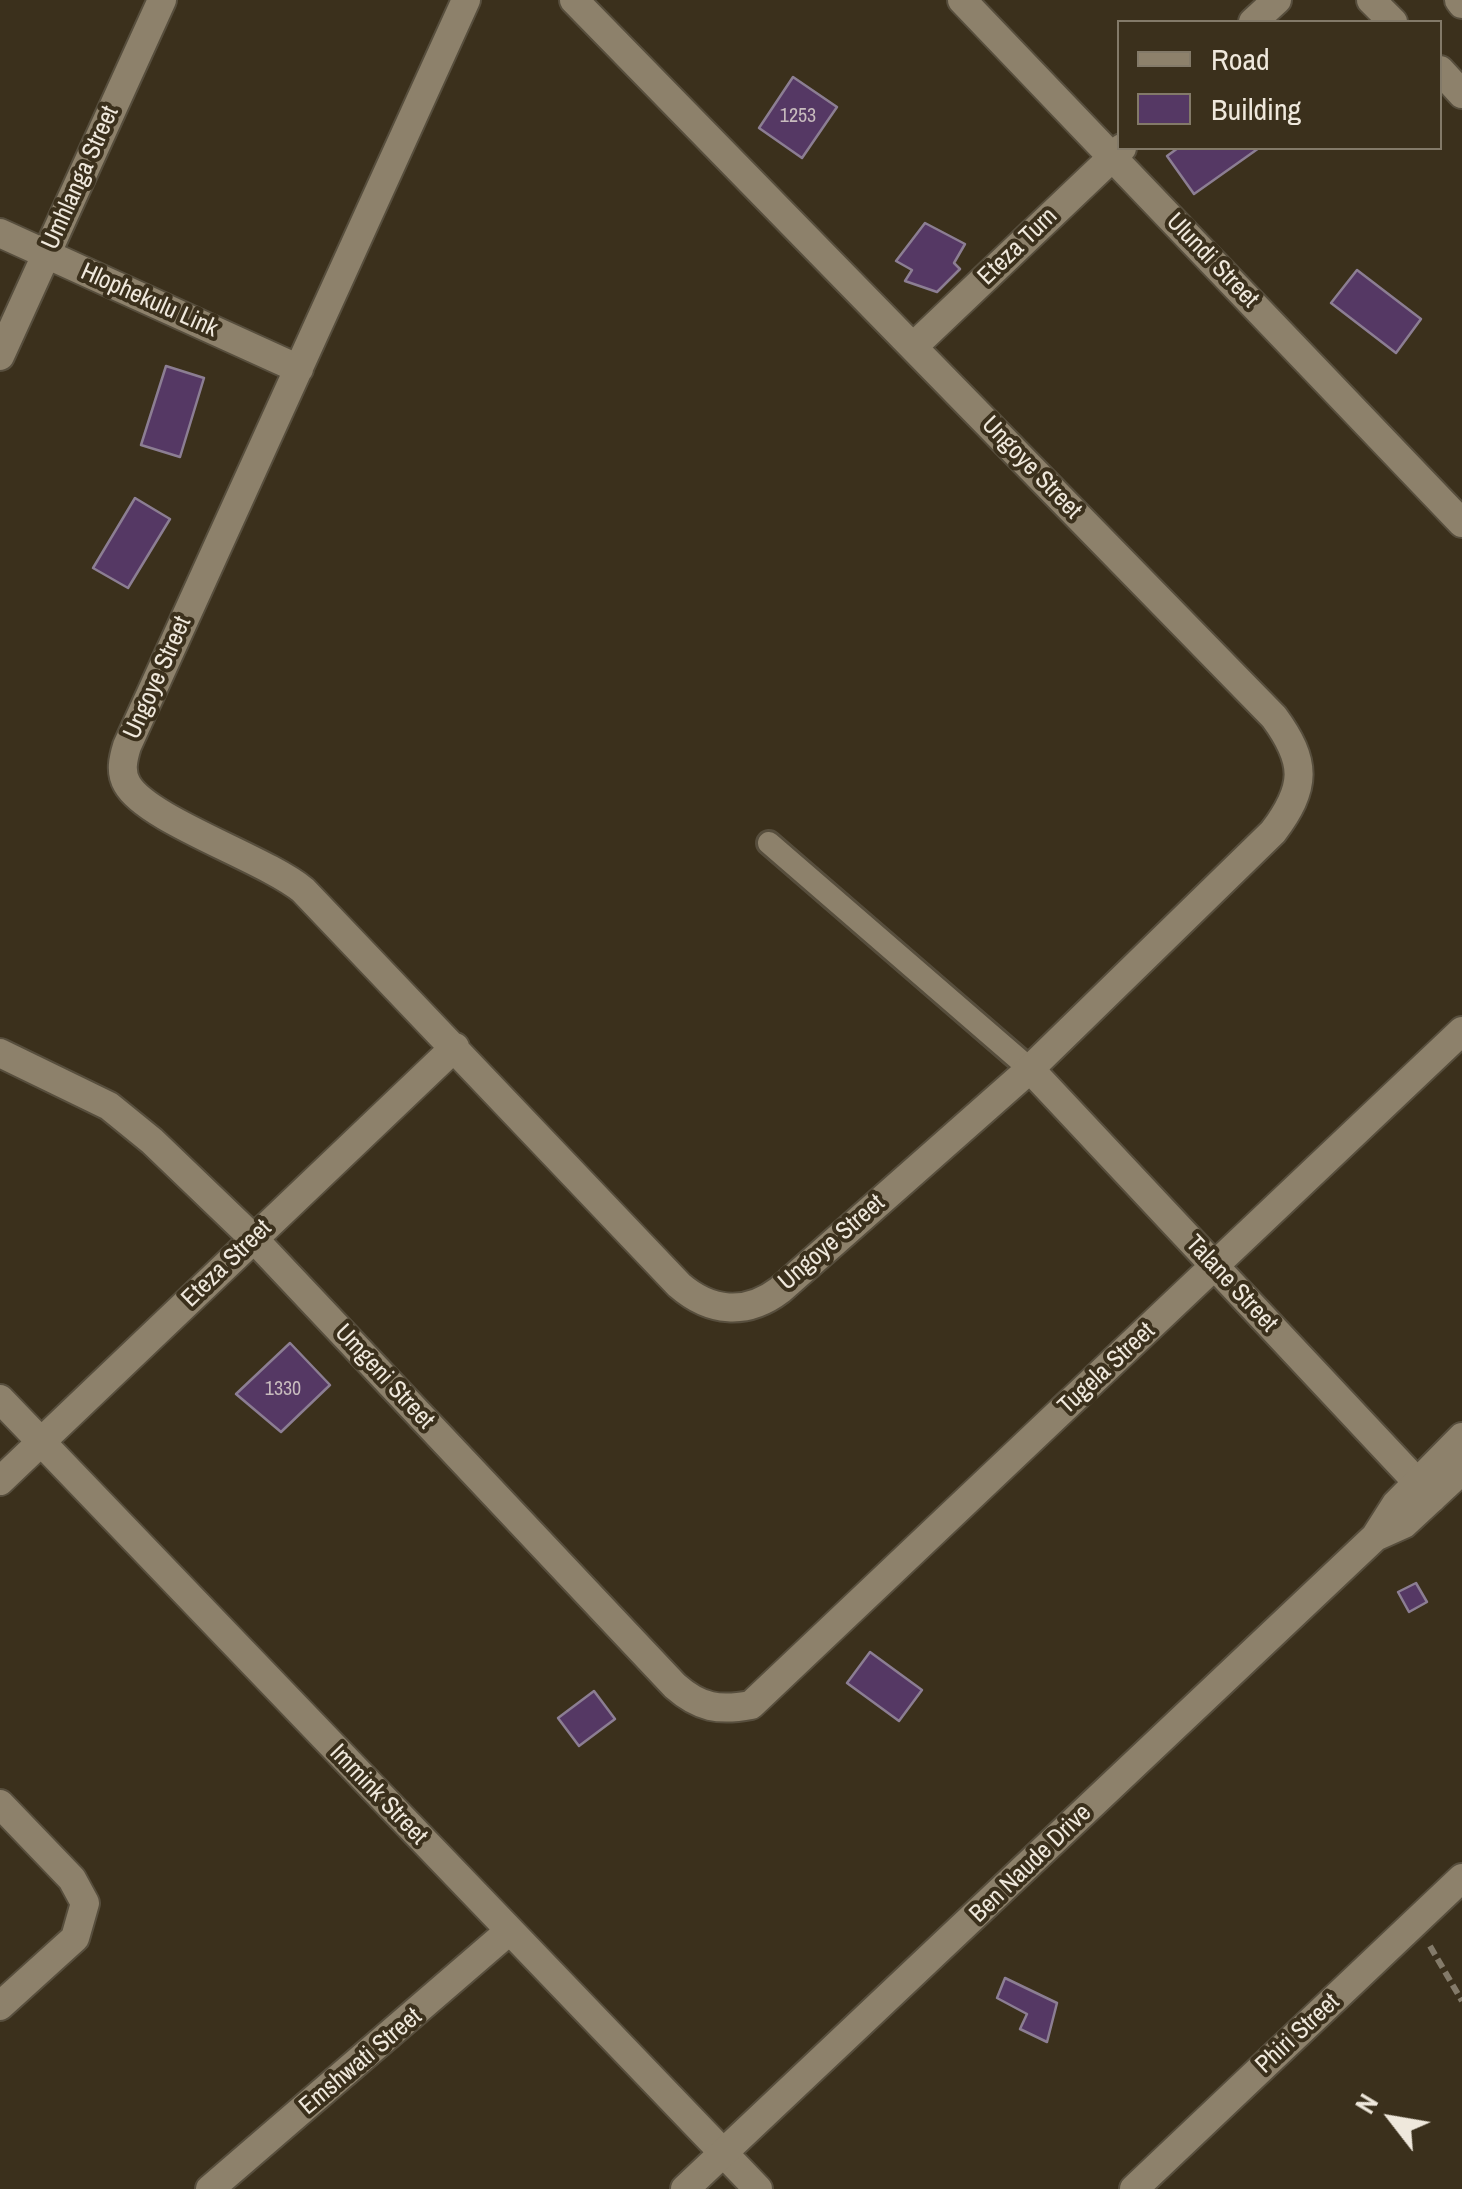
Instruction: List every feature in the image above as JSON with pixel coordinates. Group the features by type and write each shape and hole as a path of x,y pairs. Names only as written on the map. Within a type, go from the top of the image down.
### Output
{"street":[{"name":"Umhlanga Street","path":"0,356 162,0"},
{"name":"Ungoye Street","path":"466,0 127,746 123,770 134,793 152,808 275,870 303,890 678,1285 702,1301 732,1309 754,1306 780,1290 1030,1069 1273,832 1294,799 1301,770 1299,756 1274,717 574,0"},
{"name":"Ulundi Street","path":"962,0 1118,152 1462,523"},
{"path":"1255,20 1276,0"},
{"path":"1371,0 1391,20"},
{"path":"1442,72 1462,94"},
{"name":"Eteza Turn","path":"913,347 1118,152"},
{"name":"Hlophekulu Link","path":"0,233 299,368"},
{"name":"Tugela Street","path":"751,1704 1462,1031"},
{"name":"Eteza Street","path":"0,1481 455,1047"},
{"name":"Umgeni Street","path":"0,1054 124,1116 254,1239 675,1686 694,1702 714,1709 751,1704"},
{"name":"Talane Street","path":"1030,1069 1424,1490"},
{"name":"Immink Street","path":"0,1399 758,2189"},
{"name":"Ben Naude Drive","path":"684,2189 1424,1490 1462,1438"},
{"name":"Ben Naude Drive","path":"1424,1490 1462,1470"},
{"path":"0,1804 72,1879 86,1904 75,1938 0,2006"},
{"name":"Phiri Street","path":"1134,2189 1462,1878"},
{"name":"Emshwati Street","path":"210,2189 435,2000 508,1932"}],"lane":[{"path":"769,843 1030,1069"}],"path":[{"path":"1416,1922 1462,2001"}],"building":[{"path":"793,77 837,107 802,158 759,128"},
{"path":"1175,150 1256,150 1194,194 1167,156"},
{"path":"925,223 965,244 954,263 960,269 937,292 905,281 912,270 896,261"},
{"path":"1357,270 1421,319 1396,353 1331,303"},
{"path":"166,366 204,378 180,457 141,445"},
{"path":"135,498 170,519 128,588 93,568"},
{"path":"290,1343 330,1385 281,1432 236,1394"},
{"path":"1416,1583 1427,1602 1409,1612 1398,1592"},
{"path":"870,1652 922,1690 899,1721 847,1683"},
{"path":"594,1691 615,1719 579,1746 558,1718"},
{"path":"1005,1978 1057,2003 1047,2042 1020,2029 1027,2014 997,1998"}]}
